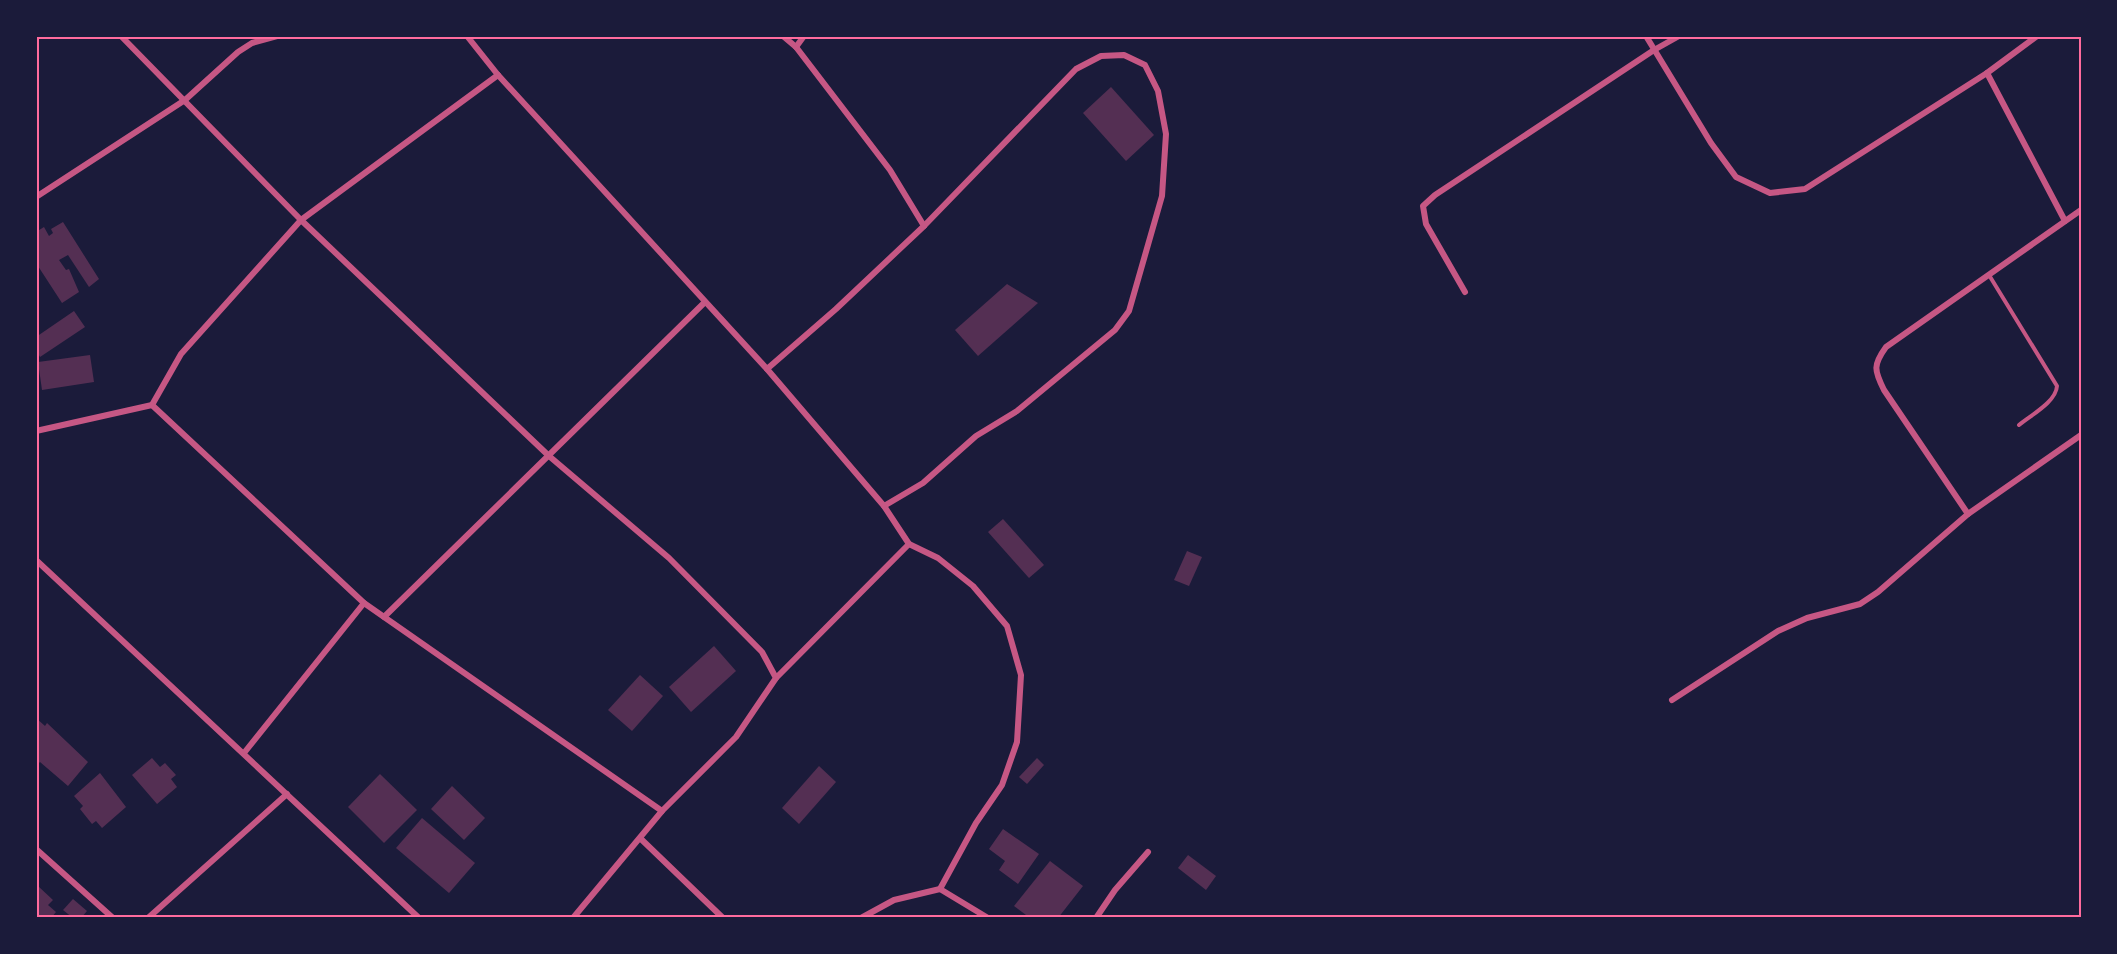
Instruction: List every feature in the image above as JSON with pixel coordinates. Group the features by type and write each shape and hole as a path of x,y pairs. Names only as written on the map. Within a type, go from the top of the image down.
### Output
{"street":[{"path":"121,36 301,219 549,456 669,558 762,652 776,678"},
{"path":"36,197 185,100 238,52 252,43 277,36"},
{"path":"467,36 498,75 767,369 884,506 909,544 938,558 974,586 1007,626 1021,675 1017,742 1002,785 976,823 940,889"},
{"path":"783,36 796,47 890,170 924,226"},
{"path":"796,47 804,36"},
{"path":"1646,36 1711,143 1736,177 1770,193 1805,189 1987,73 2037,36"},
{"path":"1465,292 1426,224 1423,206 1435,195 1654,50 1679,36"},
{"path":"767,369 836,309 924,226 1076,69 1101,56 1124,55 1145,65 1158,91 1166,134 1162,196 1129,311 1115,330 1017,411 976,436 923,483 884,506"},
{"path":"1987,73 2065,221"},
{"path":"36,431 152,405 181,354 301,219 498,75"},
{"path":"1968,514 1884,390 1876,374 1877,360 1886,347 2081,210"},
{"path":"384,617 705,302"},
{"path":"152,405 364,603 662,811"},
{"path":"1672,700 1778,631 1807,618 1860,604 1878,592 1968,514 2081,435"},
{"path":"573,918 662,811 736,737 776,678 909,544"},
{"path":"36,560 419,918"},
{"path":"244,753 364,603"},
{"path":"148,918 287,794"},
{"path":"641,839 723,918"},
{"path":"36,849 113,918"},
{"path":"1096,918 1115,890 1148,852"},
{"path":"861,918 894,900 940,889 988,918"}],"lane":[{"path":"1989,275 2057,386 2050,400 2019,424"}],"building":[{"path":"1111,87 1154,135 1126,161 1083,113"},
{"path":"63,222 99,279 89,287 68,255 59,260 66,270 69,269 79,292 62,303 36,263 36,232 44,227 49,236 53,233 51,229"},
{"path":"1007,284 1038,303 978,356 955,330"},
{"path":"74,311 85,327 40,357 36,350 36,337"},
{"path":"90,355 94,382 42,390 38,362"},
{"path":"1003,519 1044,565 1029,578 988,532"},
{"path":"1187,551 1202,557 1189,586 1174,580"},
{"path":"714,646 736,671 691,712 669,687"},
{"path":"640,675 663,696 632,731 608,710"},
{"path":"36,718 45,726 47,723 88,762 68,786 40,762 36,766"},
{"path":"152,758 160,767 165,763 176,775 171,779 177,787 157,804 132,775"},
{"path":"1037,758 1044,765 1027,784 1019,777"},
{"path":"819,766 836,782 799,824 782,808"},
{"path":"100,773 126,807 102,828 96,821 92,824 80,809 83,806 74,796"},
{"path":"380,774 417,810 384,843 348,807"},
{"path":"452,786 485,818 464,840 431,809"},
{"path":"422,818 475,863 449,893 396,848"},
{"path":"1003,829 1039,854 1018,884 999,870 1005,861 989,849"},
{"path":"1188,855 1216,876 1206,890 1178,868"},
{"path":"1050,861 1083,886 1058,918 1030,918 1014,906"},
{"path":"38,886 53,900 48,905 56,912 51,918 36,918"},
{"path":"73,899 87,911 81,918 73,918 63,910"}]}
